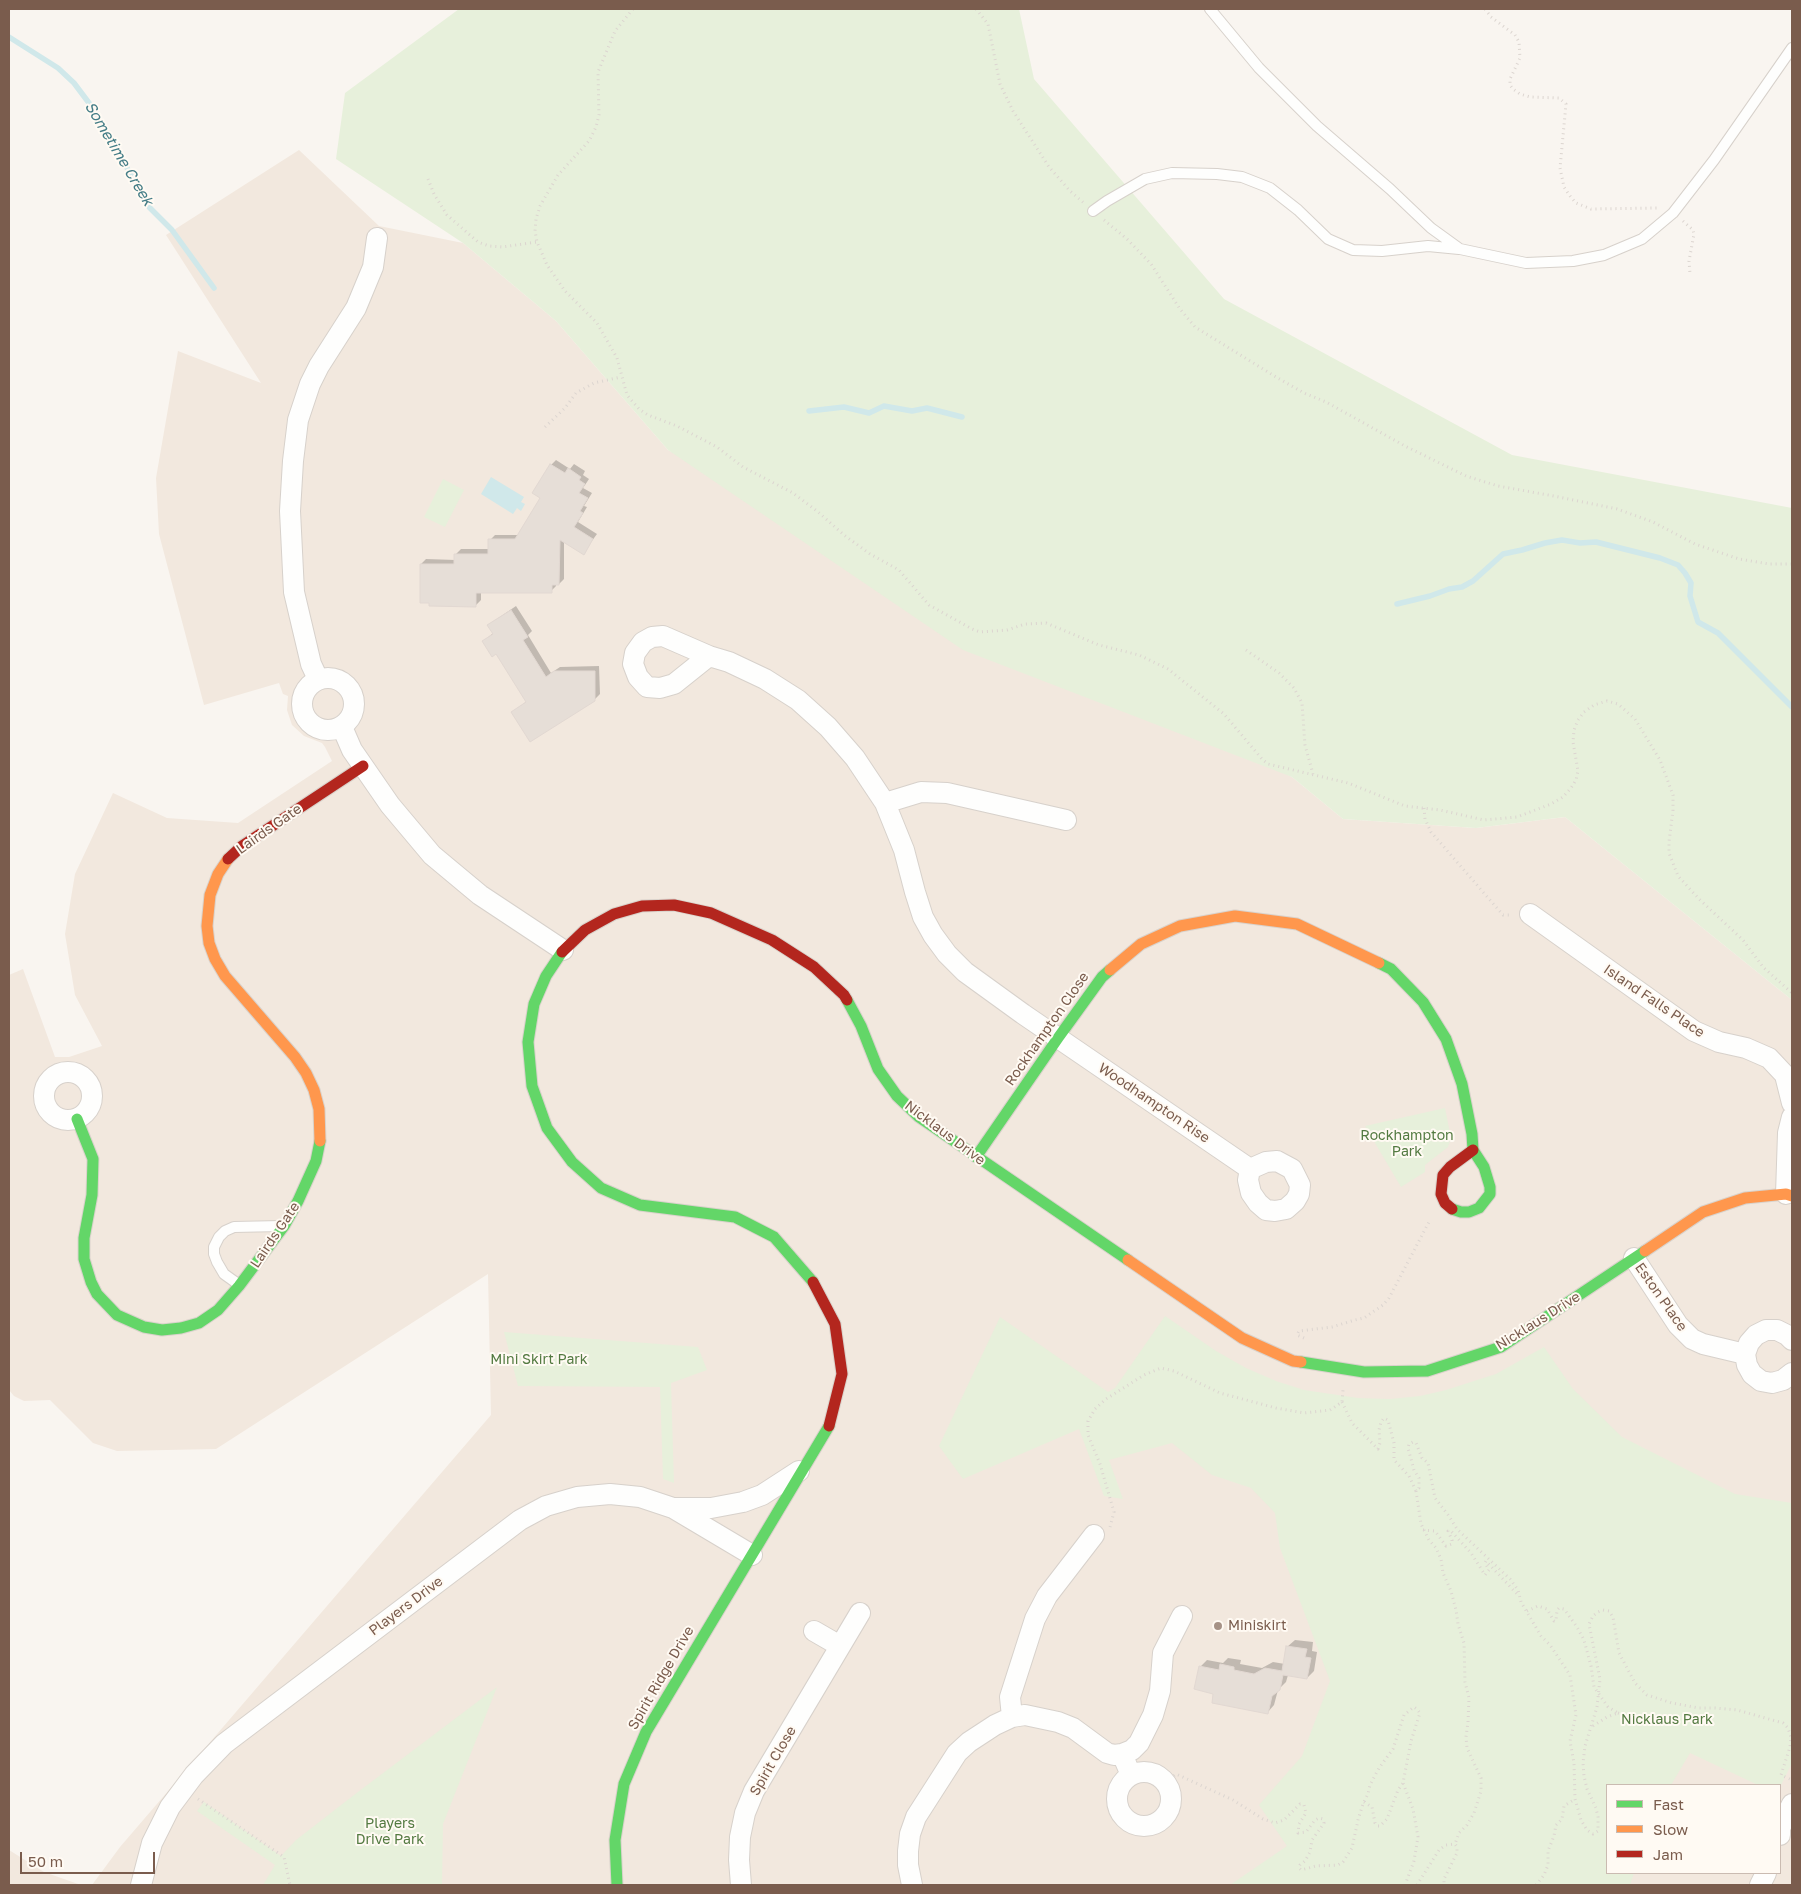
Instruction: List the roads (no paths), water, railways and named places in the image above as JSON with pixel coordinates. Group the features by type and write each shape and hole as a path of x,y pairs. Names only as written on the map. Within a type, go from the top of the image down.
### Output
{"street":[{"path":"318,679 311,664 294,592 290,511 298,420 310,384 319,366 345,327 359,301 373,267 377,238"},
{"name":"Woodhampton Rise","path":"709,656 729,662 765,679 798,700 828,727 850,752 886,803 904,850 914,892 923,917 947,954 965,972 1250,1169"},
{"path":"331,677 337,679 343,682 352,692 355,705 351,717 342,727 328,730 314,726 304,716 301,702 306,688 318,679 331,677"},
{"path":"342,727 352,750 363,766 390,804 432,855 480,895 563,950"},
{"name":"Lairds Gate","path":"77,1119 90,1148 94,1172 84,1238 84,1259 90,1282 97,1294 107,1306 129,1322 144,1327 162,1330 181,1328 199,1323 218,1310 239,1286 284,1226 310,1179 320,1145 319,1109 314,1090 306,1073 295,1057 225,976 215,959 209,943 206,926 208,902 218,874 229,858 242,846 363,766"},
{"path":"886,803 921,792 946,793 1066,820"},
{"name":"Nicklaus Drive","path":"752,1555 828,1428 842,1374 835,1324 812,1280 774,1237 735,1217 640,1205 601,1188 572,1162 546,1128 532,1086 528,1042 534,1004 546,976 563,950 585,930 614,914 642,906 674,905 711,913 772,940 814,966 844,995 861,1026 878,1069 897,1096 919,1117 1242,1338 1293,1361 1364,1372 1427,1371 1501,1347 1703,1212 1745,1198 1789,1195"},
{"name":"Island Falls Place","path":"1530,914 1694,1031 1719,1042 1746,1048 1769,1058 1785,1075 1792,1103"},
{"name":"Rockhampton Close","path":"976,1157 1102,977 1141,944 1180,926 1235,916 1297,924 1390,969 1424,1002 1446,1039 1462,1084 1472,1134 1473,1150 1484,1167 1490,1187 1490,1194 1479,1208 1469,1212 1461,1212 1452,1209 1445,1203 1441,1184 1444,1175 1450,1167 1473,1150"},
{"path":"1789,1195 1788,1133 1792,1117"},
{"name":"Eston Place","path":"1634,1258 1678,1325 1692,1339 1703,1344 1745,1354"},
{"path":"1792,1340 1787,1334 1777,1330 1766,1330 1756,1335 1749,1343 1745,1354 1746,1365 1752,1374 1761,1380 1772,1383 1783,1380 1792,1373"},
{"name":"Nicklaus Drive","path":"673,1508 711,1508 743,1502 762,1495 804,1467"},
{"name":"Players Drive","path":"140,1885 152,1843 170,1807 194,1775 224,1744 520,1520 546,1506 577,1497 610,1494 640,1496 673,1508 752,1555"},
{"path":"1012,1717 1010,1697 1035,1619 1048,1596 1100,1534"},
{"name":"Spirit Ridge Drive","path":"617,1885 615,1840 624,1784 646,1732 752,1555"},
{"name":"Spirit Close","path":"741,1885 740,1837 745,1813 754,1791 860,1613"},
{"path":"912,1885 908,1865 910,1834 916,1817 958,1753 982,1732 1012,1717 1025,1715 1058,1722 1073,1728 1106,1753 1114,1755 1132,1750 1139,1743 1153,1715 1160,1691 1164,1653 1182,1616"},
{"path":"814,1631 840,1646"},
{"path":"1122,1754 1131,1775"},
{"path":"1140,1772 1150,1772 1166,1782 1171,1791 1172,1801 1169,1811 1163,1819 1154,1825 1134,1824 1125,1819 1119,1811 1118,1791 1123,1782 1131,1775 1140,1772"},
{"path":"1781,1826 1792,1804"},
{"path":"1781,1840 1792,1830"}],"lane":[{"path":"1210,9 1259,68 1317,126 1390,189 1431,228 1460,249"},
{"path":"1093,212 1107,201 1145,179 1172,173 1217,174 1242,177 1270,188 1298,210 1328,238 1353,250 1382,252 1428,246 1460,249 1526,263 1573,261 1604,254 1642,239 1673,213 1714,160 1792,48"},
{"path":"239,1286 224,1274 217,1262 214,1247 219,1238 225,1231 234,1227 284,1226"}],"water":[{"path":"491,477 524,497 521,502 525,504 521,511 517,508 513,514 481,494"}],"waterway":[{"name":"Sometime Creek","path":"9,37 58,68 74,83 95,111 149,207 172,230 214,288"},
{"path":"809,411 844,407 869,413 884,406 912,411 927,408 962,417"},
{"path":"1397,604 1462,587 1473,581 1503,554 1562,540 1580,543 1596,542 1660,558 1678,565 1691,583 1690,596 1698,622 1718,633 1792,707"}],"place":[{"name":"Miniskirt","path":"1218,1626"}],"park label":[{"name":"Rockhampton Park","path":"1407,1144"},
{"name":"Mini Skirt Park","path":"539,1360"},
{"name":"Nicklaus Park","path":"1667,1720"},
{"name":"Players Drive Park","path":"390,1832"}]}
